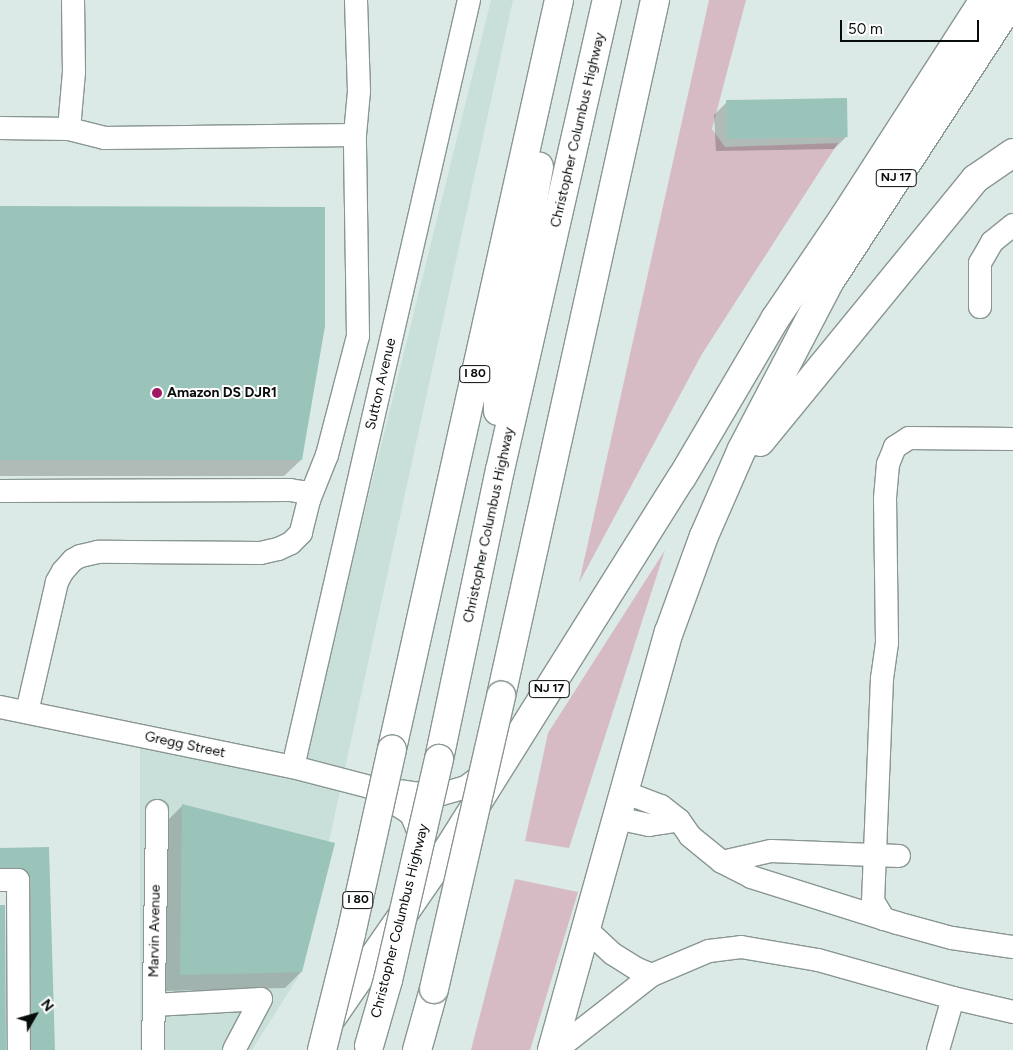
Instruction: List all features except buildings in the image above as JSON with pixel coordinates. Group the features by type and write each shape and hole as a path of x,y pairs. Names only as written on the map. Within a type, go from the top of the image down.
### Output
{"highway":[{"path":"500,470 498,399 547,119 560,0"},
{"name":"I 80","path":"322,1050 351,934 560,0"},
{"name":"Christopher Columbus Highway","path":"368,1048 388,980 439,759 500,470 607,0"},
{"path":"417,1050 434,989 501,696 655,0"},
{"name":"NJ 17","path":"310,1050 428,879 682,477 775,319 850,208 984,0"},
{"name":"NJ 17","path":"552,1050 669,632 704,536 742,449 830,281 1013,0"},
{"path":"729,480 976,179 1013,153"}],"street":[{"path":"70,129 74,72 73,0"},
{"path":"27,712 57,582 62,571 72,560 98,552 260,554 291,543 301,533 309,500 327,455 358,336 355,135 358,91 356,0"},
{"name":"Sutton Avenue","path":"293,767 470,0"},
{"path":"0,128 70,129 104,138 355,135"},
{"path":"980,307 980,263 992,242 1013,225"},
{"path":"884,919 873,901 882,674 887,643 885,498 888,464 895,447 909,438 1013,439"},
{"path":"0,490 290,490 303,492 309,500"},
{"name":"Gregg Street","path":"0,706 293,767 370,787 436,796 466,787 506,756"},
{"name":"Gregg Street","path":"370,787 411,814 424,846 428,879"},
{"path":"624,792 661,806 679,820 690,836 722,862 751,877 884,919 952,938 1013,946"},
{"name":"Marvin Avenue","path":"153,1050 157,811"},
{"path":"616,818 650,826 679,820"},
{"path":"722,862 771,851 898,856"},
{"path":"0,880 18,880 19,1050"},
{"path":"586,929 613,954 637,969 652,975"},
{"path":"556,1050 652,975 709,951 741,947 818,960 953,998 1013,1012"},
{"path":"938,1050 953,998"},
{"path":"154,1005 261,999 234,1050"}],"shaded area":[{"path":"491,0 513,0 300,974 252,1050 140,1050 140,740 299,778"},
{"path":"709,0 746,0 712,129 725,147 838,143 702,354 579,583"},
{"path":"665,550 569,848 525,841 548,733"},
{"path":"515,879 578,892 530,1050 471,1050"}],"place":[{"name":"Amazon DS DJR1","path":"157,393"}]}
